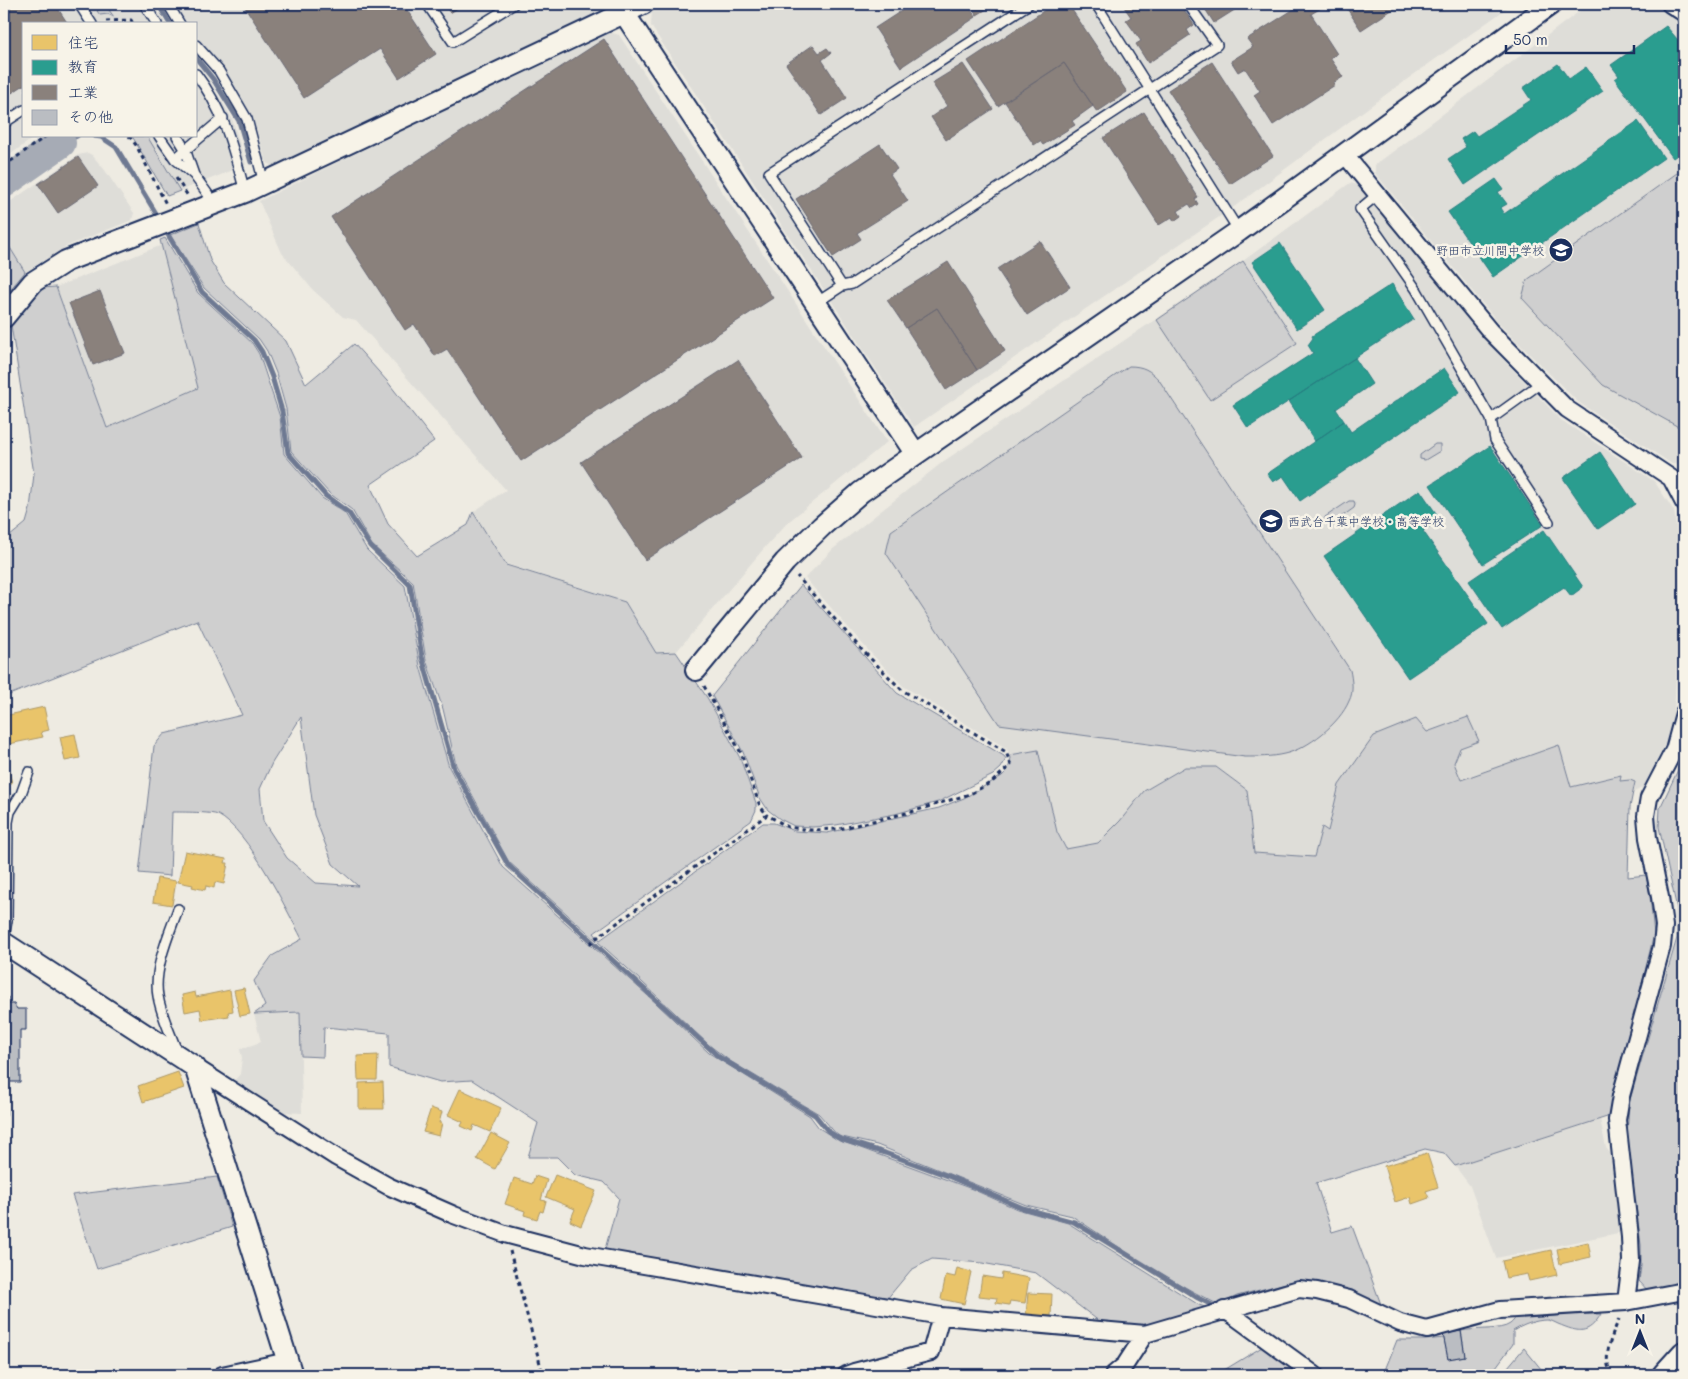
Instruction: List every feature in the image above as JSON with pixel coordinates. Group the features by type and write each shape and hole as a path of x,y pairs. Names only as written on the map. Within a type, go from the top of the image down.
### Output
{"main road":[{"path":"1665,1375 1684,1354"}],"street":[{"path":"4,317 33,282 66,261 245,192 621,8 643,4"},
{"path":"696,670 785,562 861,492 1239,231 1551,4"},
{"path":"1670,4 1684,14"},
{"path":"621,8 915,453"},
{"path":"1345,155 1490,331 1567,409 1677,478 1684,503"},
{"path":"1626,1302 1631,1261 1630,1237 1617,1120 1621,1096 1662,946 1664,926 1648,838 1646,816 1650,798 1674,750 1684,713"},
{"path":"4,943 336,1156 388,1186 454,1215 505,1234 585,1255 941,1316 1145,1334 1299,1289 1317,1291 1349,1299 1400,1323 1427,1330 1500,1310 1626,1302 1684,1291"},
{"path":"195,1066 290,1368 222,1375"},
{"path":"1224,1310 1314,1375"},
{"path":"846,1375 932,1352 941,1316"},
{"path":"1113,1375 1125,1364 1145,1334"}],"lane":[{"path":"79,4 91,22"},
{"path":"144,4 156,22"},
{"path":"168,4 179,22"},
{"path":"427,4 453,42 514,4"},
{"path":"842,286 769,173 1029,4"},
{"path":"1096,4 1239,231"},
{"path":"816,303 842,286 852,284 1217,46 1188,4"},
{"path":"198,47 219,71 248,119 264,183"},
{"path":"198,76 204,84 229,131 245,192"},
{"path":"4,123 22,111"},
{"path":"174,159 223,118"},
{"path":"160,138 174,159 194,175 215,204"},
{"path":"178,138 185,149 194,175"},
{"path":"1377,195 1360,209 1416,289 1491,419 1495,440 1550,522"},
{"path":"1491,419 1541,382"},
{"path":"4,939 7,920 8,822 10,812 21,794 28,772"},
{"path":"178,909 160,963 156,982 158,997 178,1054"}],"path":[{"path":"106,21 131,20 132,22"},
{"path":"4,166 43,138"},
{"path":"131,138 136,145 174,220"},
{"path":"696,670 740,753 760,806 766,815 788,827 810,830 840,829 918,810 970,794 992,782 1011,765 1006,752 902,690 861,649 785,562"},
{"path":"590,944 594,939 766,815"},
{"path":"505,1234 544,1375"},
{"path":"1612,1375 1609,1371 1608,1344 1626,1302"}],"shaded area":[{"path":"4,4 154,4 165,22 22,22 22,138 33,138 4,159"},
{"path":"107,4 117,4 109,10 114,17 108,14 100,15 97,11"},
{"path":"174,4 598,4 598,12 273,167 266,162 252,115 224,69 198,38 198,22 186,22"},
{"path":"663,4 1513,4 1392,90 1238,204 914,427 651,26 652,9"},
{"name":"野田市立川間中学校","path":"1589,4 1657,4 1684,22 1684,465 1672,464 1578,402 1502,327 1375,173 1375,165"},
{"path":"606,31 619,35 887,442 788,522 676,652 656,653 625,602 506,564 473,512 506,490 356,320 343,317 313,290 282,253 259,201"},
{"path":"198,67 210,82 232,118 246,165 167,196 133,138 198,138"},
{"path":"133,138 148,138 180,191 167,196"},
{"path":"88,153 104,169 134,213 132,220 67,246 25,272 4,238 4,206 78,155"},
{"path":"1684,168 1684,430 1603,385 1522,298 1527,280"},
{"name":"西武台千葉中学校・高等学校","path":"1350,183 1358,185 1499,355 1561,420 1654,481 1674,511 1679,547 1680,591 1674,716 1671,731 1644,787 1634,792 1635,782 1630,780 1619,781 1620,775 1571,787 1558,745 1461,780 1454,763 1460,748 1479,741 1468,717 1427,732 1339,785 1328,831 1322,827 1314,857 1254,853 1247,790 1216,767 1185,767 1144,791 1120,821 1098,843 1066,849 1057,832 1038,750 1010,755 1006,748 903,686 867,649 805,578 833,549 944,461 1243,261"},
{"path":"199,223 210,260 224,283 286,341 306,384 354,344 387,381 434,441 370,485 388,524 417,556 468,525 473,512 506,565 625,602 656,653 676,652 708,699 740,758 756,803 756,810 751,821 594,933 600,940 763,823 774,823 795,831 827,833 939,808 964,798 1002,776 1008,770 1010,755 1038,750 1057,832 1066,849 1098,843 1120,821 1144,791 1185,767 1216,767 1247,790 1254,853 1314,857 1322,827 1328,831 1339,785 1374,736 1416,719 1427,732 1468,717 1479,741 1460,748 1454,763 1461,780 1559,745 1571,787 1621,775 1620,781 1630,780 1635,782 1630,807 1628,877 1646,875 1654,934 1610,1116 1455,1166 1444,1153 1425,1149 1316,1183 1332,1232 1352,1226 1382,1307 1334,1286 1293,1281 1237,1296 1219,1305 1146,1265 1072,1216 1026,1205 877,1145 838,1136 819,1114 730,1061 709,1045 626,967 509,862 456,765 443,709 426,660 413,582 372,545 352,510 329,493 291,451 286,409 276,373 267,351 259,339 204,288 170,235"},
{"path":"4,238 25,272 4,297"},
{"path":"165,238 198,293 252,343 259,354 280,417 284,454 322,498 345,513 367,550 405,586 420,666 449,767 503,867 656,1003 709,1053 810,1116 819,1128 836,1139 972,1189 1017,1209 1068,1223 1199,1305 1211,1309 1151,1327 1104,1325 1036,1273 982,1263 932,1259 911,1270 886,1300 604,1253 619,1198 604,1182 575,1175 557,1157 528,1157 538,1123 472,1080 440,1082 389,1067 389,1033 324,1027 323,1057 301,1056 300,1012 254,1014 265,1006 254,981 272,956 302,939 265,871 242,837 218,815 172,812 170,876 139,873 154,746 164,734 242,715 197,620 4,697 4,541 26,523 30,509 34,474 11,325 42,288 56,287 107,428 198,388 160,240","holes":["301,717 314,815 333,864 358,886 316,883 287,858 263,821 260,789 272,763"]},
{"path":"162,245 198,388 107,428 56,287"},
{"path":"1243,261 1297,343 1210,400 1157,320"},
{"path":"1129,366 1146,369 1159,380 1350,670 1352,694 1345,709 1331,726 1303,747 1274,756 1245,757 999,724 886,553 891,531"},
{"path":"1435,444 1440,444 1440,451 1425,460 1420,459 1420,455"},
{"path":"1349,501 1354,501 1354,508 1330,525 1324,523 1325,517"},
{"path":"801,585 897,693 1004,756 1006,759 1001,768 993,775 938,802 895,814 836,825 794,826 768,810 760,798 743,752 712,696"},
{"path":"1684,757 1684,1287 1649,1292 1639,1281 1641,1245 1627,1136 1629,1103 1677,938 1677,909 1659,827 1660,808"},
{"path":"300,1012 302,1113 281,1112 233,1082 240,1074 242,1058 240,1049 261,1042 254,1014"},
{"path":"1600,1119 1606,1148 1614,1158 1623,1232 1496,1258 1470,1186 1455,1166"},
{"path":"217,1177 232,1227 97,1269 72,1195"},
{"path":"1601,1314 1592,1326 1582,1330 1571,1329 1547,1320 1529,1323 1513,1331 1513,1344 1496,1367 1502,1374 1524,1348 1546,1375 1383,1375 1397,1340 1444,1338 1448,1359 1465,1356 1461,1331 1506,1326 1518,1315"},
{"path":"1267,1344 1309,1375 1216,1375"}],"building: 住宅":[{"path":"44,707 49,730 41,732 43,737 4,745 4,716"},
{"path":"75,734 80,758 65,761 60,737"},
{"path":"4,756 12,783 4,785"},
{"path":"185,851 226,859 225,863 228,863 224,884 215,882 214,888 206,886 205,890 178,882"},
{"path":"157,878 176,881 172,905 153,902"},
{"path":"244,988 250,1014 240,1016 234,990"},
{"path":"230,990 233,1011 228,1012 229,1016 202,1020 200,1009 185,1012 182,995 195,992 196,997"},
{"path":"378,1055 377,1080 358,1080 357,1056"},
{"path":"178,1072 184,1088 143,1102 138,1086"},
{"path":"383,1082 384,1109 359,1109 359,1083"},
{"path":"460,1089 501,1108 490,1132 474,1125 472,1131 461,1126 463,1122 448,1115"},
{"path":"431,1108 442,1112 439,1123 442,1123 439,1136 423,1132"},
{"path":"491,1133 510,1143 495,1169 477,1159"},
{"path":"1427,1153 1438,1187 1426,1191 1429,1198 1412,1204 1410,1197 1395,1202 1384,1166"},
{"path":"555,1175 596,1191 581,1226 570,1221 575,1209 546,1197"},
{"path":"535,1176 547,1180 541,1200 546,1201 543,1212 540,1211 537,1219 524,1215 525,1211 505,1204 514,1178 532,1184"},
{"path":"1588,1242 1591,1257 1560,1264 1557,1249"},
{"path":"1551,1250 1557,1275 1529,1281 1527,1274 1506,1278 1502,1261"},
{"path":"957,1268 971,1272 964,1304 941,1299 946,1275 955,1277"},
{"path":"1002,1273 1029,1278 1025,1303 1010,1301 1009,1305 996,1303 997,1298 979,1296 982,1276 1001,1279"},
{"path":"1028,1293 1052,1294 1051,1316 1026,1315"}],"building: 教育":[{"path":"1666,26 1684,47 1684,150 1673,158 1615,79 1619,76 1611,65"},
{"path":"1558,64 1569,79 1586,67 1603,91 1465,185 1448,159 1466,147 1461,139 1473,131 1477,136 1531,100 1523,88"},
{"path":"1638,121 1664,158 1493,277 1448,212 1496,179 1503,189 1498,192 1507,204 1500,208 1504,214"},
{"path":"1280,243 1325,310 1297,329 1252,262"},
{"path":"1392,284 1414,319 1248,428 1233,405 1313,353 1308,345 1313,338 1312,336"},
{"path":"1355,358 1372,384 1336,409 1344,421 1315,441 1289,401"},
{"path":"1444,368 1460,392 1300,501 1283,476 1273,482 1267,474 1344,421 1351,432"},
{"path":"1490,446 1543,525 1483,564 1430,485"},
{"path":"1600,452 1635,504 1598,529 1563,478"},
{"path":"1420,490 1440,519 1423,531 1488,624 1408,678 1324,556"},
{"path":"1544,530 1583,587 1571,596 1564,587 1502,629 1469,581"}],"building: 工業":[{"path":"4,4 55,4 67,22 22,22 22,86 4,98"},
{"path":"243,4 403,4 436,54 399,78 380,49 304,98"},
{"path":"444,4 464,4 450,13"},
{"path":"912,4 967,4 976,17 901,67 875,28"},
{"path":"970,4 995,4 977,15"},
{"path":"1054,4 1068,4 1127,92 1097,112 1064,63 998,106 968,61"},
{"path":"1122,4 1180,4 1194,25 1187,30 1190,35 1148,63 1136,44 1141,41 1126,20 1131,17"},
{"path":"1202,4 1244,4 1214,23"},
{"path":"1302,4 1318,4 1321,8 1311,14 1337,54 1330,58 1343,77 1333,83 1335,85 1273,125 1254,95 1260,91 1245,68 1238,72 1231,61 1253,47 1247,39"},
{"path":"1344,4 1401,4 1361,30"},
{"path":"604,39 773,298 521,461 447,349 435,356 414,324 405,330 331,217"},
{"path":"813,45 819,53 827,48 831,53 822,60 847,98 821,115 786,64"},
{"path":"1212,62 1273,156 1230,184 1168,90"},
{"path":"1064,63 1093,106 1072,121 1075,125 1043,145 1040,141 1034,145 1005,102"},
{"path":"963,64 993,109 946,140 931,117 947,106 932,83"},
{"path":"1144,112 1198,197 1195,199 1198,204 1192,208 1189,204 1178,211 1181,216 1174,221 1172,217 1159,225 1103,138"},
{"path":"880,144 897,169 890,174 908,201 857,233 861,239 833,257 796,199"},
{"path":"78,157 98,186 58,213 38,184"},
{"path":"1040,241 1070,287 1027,315 997,269"},
{"path":"948,262 1005,351 977,370 937,308 906,328 887,300"},
{"path":"100,291 125,353 93,365 69,303"},
{"path":"937,308 977,370 946,390 906,328"},
{"path":"738,360 802,458 645,560 581,462"}],"building: その他":[{"path":"4,997 8,997 8,1004 14,1004 17,1009 26,1009 26,1030 20,1030 20,1082 6,1082 6,1116 4,1116"},
{"path":"1461,1331 1465,1356 1448,1359 1443,1334"}],"waterway":[{"path":"158,4 169,22"},
{"path":"198,60 213,79 239,121 251,162"},
{"path":"61,143 72,138"},
{"path":"102,138 116,147 160,220"},
{"path":"4,183 61,143"},
{"path":"164,228 202,292 254,340 262,352 282,411 288,453 326,496 349,513 370,546 410,585 422,657 454,769 508,865 719,1057 815,1115 828,1131 840,1139 948,1176 1023,1208 1074,1222 1198,1298 1218,1308"}],"place":[{"name":"野田市立川間中学校","path":"1561,250"},
{"name":"西武台千葉中学校・高等学校","path":"1271,521"}]}
